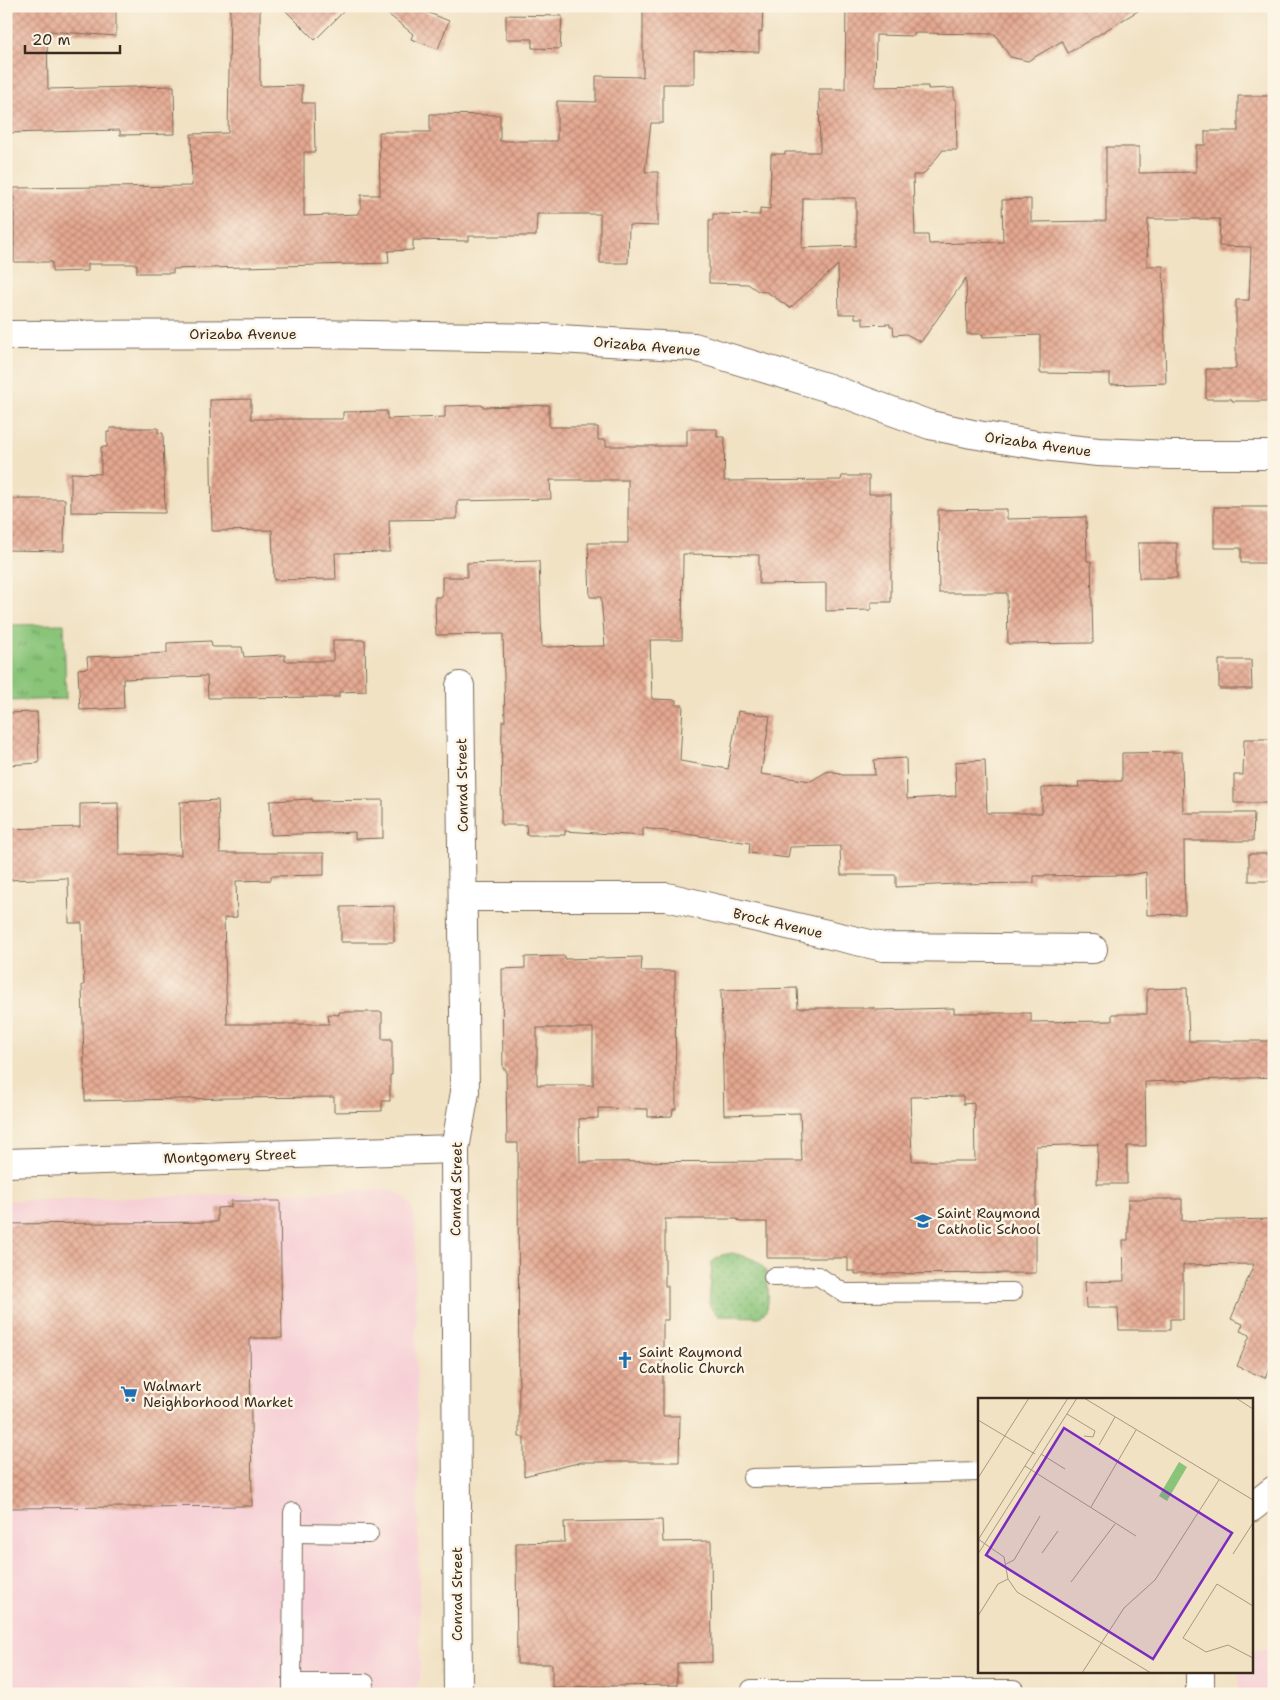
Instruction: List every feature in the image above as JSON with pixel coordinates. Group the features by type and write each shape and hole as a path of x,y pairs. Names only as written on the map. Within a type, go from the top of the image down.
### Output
{"street":[{"name":"Orizaba Avenue","path":"6,335 310,334 514,337 694,347 829,388 930,425 972,434 1044,446 1098,452 1171,455 1274,455"},
{"name":"Conrad Street","path":"458,1694 455,1149 465,1092 460,686"},
{"name":"Brock Avenue","path":"463,897 667,897 883,947 1093,949"},
{"name":"Montgomery Street","path":"6,1163 455,1149"},
{"path":"1200,1672 1200,1694"}],"lane":[{"path":"773,1276 818,1276 844,1293 1013,1292"},
{"path":"752,1478 978,1472"},
{"path":"293,1512 292,1688 365,1683"},
{"path":"292,1533 369,1534"},
{"path":"751,1689 920,1691 1014,1689"}],"shaded area":[{"path":"392,1190 404,1197 412,1208 415,1221 420,1679 414,1694 6,1694 6,1201"},
{"path":"1274,1648 1274,1694 1239,1694 1238,1672 1252,1672 1252,1651"}],"green space":[{"path":"64,624 66,699 6,701 6,625"},
{"path":"732,1253 754,1260 766,1271 768,1304 766,1311 760,1317 720,1316 713,1311 709,1304 712,1262 722,1255"}],"building":[{"path":"6,6 116,6 116,36 47,31 48,89 174,86 175,134 120,135 120,130 6,133"},
{"path":"230,6 260,6 260,86 302,85 302,103 314,103 315,152 304,152 304,216 359,214 361,195 380,195 379,132 430,132 430,114 500,115 500,141 557,141 557,101 596,102 596,76 643,77 643,6 763,6 762,32 759,32 759,52 694,51 694,84 663,84 663,123 651,123 645,172 658,172 658,226 629,225 628,263 600,263 600,214 537,214 536,236 469,236 469,241 413,240 413,250 388,251 389,263 173,269 173,273 137,273 137,264 88,264 88,271 52,272 52,262 14,262 14,188 192,186 191,134 228,133"},
{"path":"281,6 349,6 315,40"},
{"path":"378,6 412,6 449,21 438,49 411,39 413,34"},
{"path":"846,6 1146,6 1068,53 1062,41 1028,61 1010,57 995,34 914,33 914,36 876,35 875,87 928,86 928,89 954,88 957,150 943,150 923,175 913,175 915,235 928,235 929,244 1003,242 1002,200 1031,199 1031,222 1106,221 1106,147 1139,147 1139,173 1196,172 1196,145 1205,145 1205,131 1238,131 1238,96 1274,96 1274,401 1206,399 1206,369 1236,369 1236,300 1249,300 1251,247 1219,246 1220,219 1148,219 1147,266 1163,266 1166,383 1110,385 1110,374 1040,373 1040,335 983,337 982,334 967,334 966,278 921,342 906,334 894,335 893,327 890,327 890,324 863,325 863,318 855,318 855,314 839,314 838,265 790,308 767,292 758,291 748,284 709,283 709,220 713,220 713,214 760,215 760,208 770,209 771,154 820,152 819,89 845,89","holes":["803,198 856,198 856,246 802,248"]},
{"path":"506,15 562,16 560,49 532,48 532,39 506,39"},
{"path":"251,399 251,419 343,419 343,412 387,411 387,419 445,417 445,406 549,405 549,427 598,427 598,440 606,440 606,446 687,446 687,429 717,429 717,437 725,437 724,481 841,480 842,476 869,476 869,494 891,494 891,602 871,602 871,610 826,611 826,583 759,584 759,555 683,554 682,640 650,640 652,699 676,700 676,705 683,705 680,761 728,769 738,711 770,716 761,774 811,781 826,772 832,771 842,775 875,775 874,760 906,758 907,799 956,796 955,762 985,760 987,813 1042,813 1042,788 1079,787 1078,782 1122,781 1122,753 1182,752 1183,813 1254,813 1253,841 1184,841 1185,914 1147,915 1146,872 1130,875 1034,876 1034,883 896,887 896,875 841,875 840,846 790,847 788,858 749,853 750,843 643,828 643,836 565,831 565,835 527,835 526,825 501,825 502,721 505,721 503,634 436,635 435,597 442,597 442,577 467,577 467,563 539,561 542,647 605,646 601,597 590,597 588,543 628,543 628,480 550,480 551,499 457,501 457,519 389,520 390,552 335,553 336,579 274,580 272,530 212,531 210,400"},
{"path":"110,428 158,428 158,433 163,433 165,513 71,512 71,473 101,474 101,447 107,447 107,432 110,432"},
{"path":"6,499 65,499 64,551 6,550"},
{"path":"1214,507 1274,507 1274,563 1241,563 1241,548 1214,548"},
{"path":"1007,509 1007,519 1086,517 1087,561 1091,561 1093,643 1008,644 1007,593 939,593 938,510"},
{"path":"1138,543 1177,543 1177,578 1139,578"},
{"path":"333,640 365,640 366,691 339,692 339,697 208,698 207,676 123,679 124,708 80,710 78,669 88,668 87,657 167,653 167,643 211,641 212,647 242,647 244,657 285,655 285,661 333,661"},
{"path":"1219,660 1251,660 1252,689 1219,689"},
{"path":"37,712 39,763 6,765 6,713"},
{"path":"1244,739 1274,739 1274,803 1234,803 1234,775 1243,775"},
{"path":"312,799 312,801 383,800 383,838 355,839 355,832 271,835 270,801"},
{"path":"218,800 220,853 324,853 324,875 271,876 271,880 236,881 237,917 224,918 227,1024 329,1024 328,1014 339,1015 339,1012 382,1012 382,1039 392,1039 392,1075 390,1075 390,1101 382,1101 382,1111 334,1112 334,1097 85,1101 82,923 69,923 68,878 6,880 6,829 80,827 80,804 118,803 119,855 181,855 180,802"},
{"path":"1249,854 1274,854 1274,881 1249,881"},
{"path":"394,906 394,942 341,942 341,907"},
{"path":"565,956 565,959 642,957 641,971 675,971 676,1109 673,1109 672,1116 648,1117 648,1109 598,1108 598,1118 579,1119 580,1162 802,1161 800,1113 724,1115 721,990 797,988 798,1008 875,1008 876,1010 954,1008 954,1013 1031,1013 1031,1022 1112,1021 1112,1014 1147,1014 1147,989 1187,988 1189,1041 1274,1041 1274,1077 1145,1082 1146,1146 1127,1146 1127,1184 1097,1184 1098,1144 1036,1146 1036,1273 855,1274 855,1271 848,1271 848,1258 767,1258 767,1222 740,1222 737,1219 665,1219 665,1286 668,1286 668,1320 663,1320 663,1416 680,1416 679,1462 582,1462 524,1476 524,1437 519,1437 518,1143 507,1143 506,1069 503,1069 502,969 525,968 525,957","holes":["537,1028 593,1028 593,1085 537,1085","963,1096 963,1104 974,1103 975,1161 912,1161 910,1097"]},
{"path":"1128,1199 1182,1199 1182,1221 1274,1219 1274,1358 1265,1378 1237,1366 1250,1335 1240,1331 1243,1324 1231,1319 1254,1264 1183,1265 1183,1319 1170,1319 1170,1330 1119,1330 1118,1308 1086,1308 1085,1282 1124,1281 1123,1240 1128,1240"},
{"name":"Walmart Neighborhood Market","path":"231,1201 280,1201 282,1338 250,1338 252,1506 7,1508 6,1224 217,1222 217,1208 231,1207"},
{"path":"662,1520 663,1542 711,1541 712,1662 677,1663 677,1685 552,1687 552,1664 517,1664 516,1543 565,1542 564,1522"}],"place":[{"name":"Saint Raymond Catholic School","path":"923,1221"},
{"name":"Saint Raymond Catholic Church","path":"625,1360"},
{"name":"Walmart Neighborhood Market","path":"129,1394"}]}
